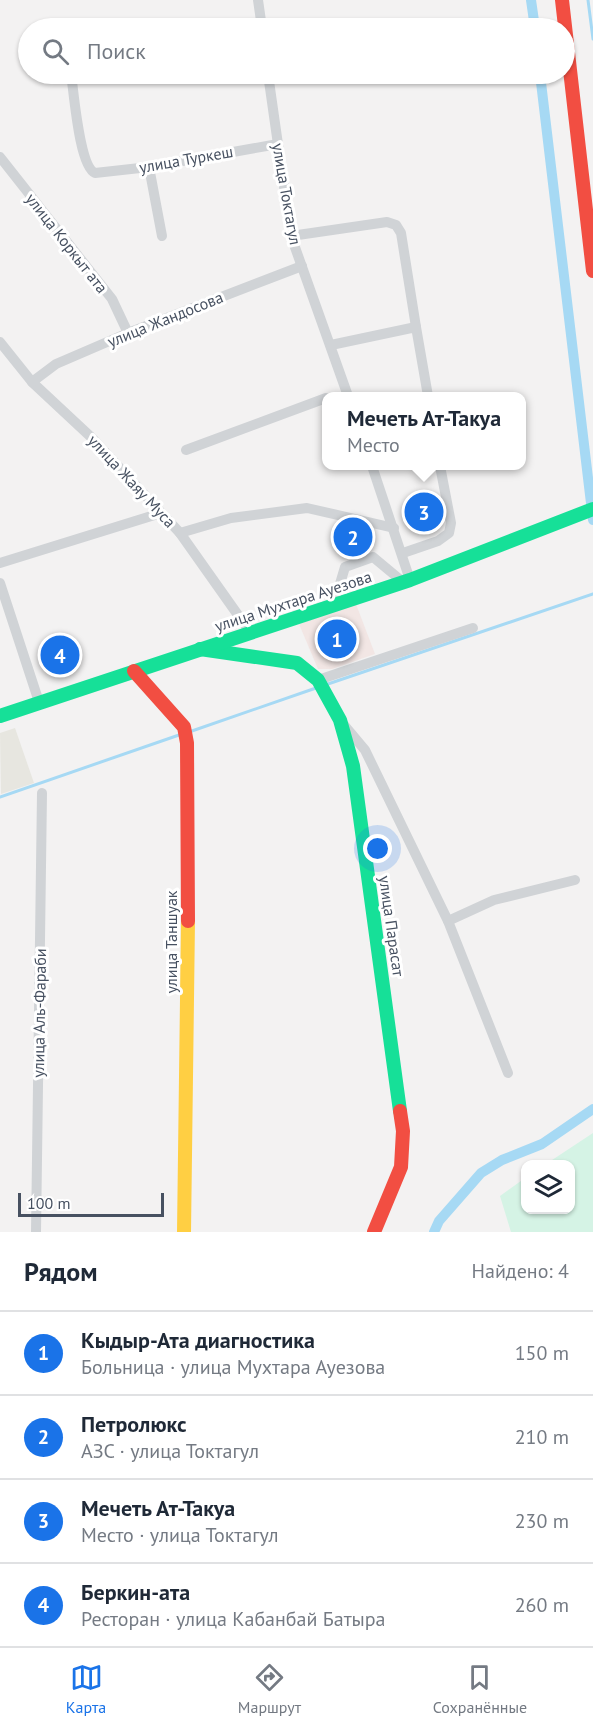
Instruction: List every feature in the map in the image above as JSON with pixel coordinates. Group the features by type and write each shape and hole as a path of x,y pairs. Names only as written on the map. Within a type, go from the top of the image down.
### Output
{"street":[{"path":"258,0 260,18"},
{"path":"562,0 564,18"},
{"name":"улица Туркеш","path":"72,84 83,154 87,167 95,173 149,167 278,144"},
{"name":"улица Токтагул","path":"269,84 291,236 346,392"},
{"path":"572,84 593,271"},
{"name":"улица Коркыт ата","path":"0,157 112,299 128,333"},
{"path":"149,167 162,236"},
{"path":"291,236 387,222 396,225 401,233 427,392"},
{"name":"улица Жандосова","path":"32,382 56,364 128,333 302,266"},
{"path":"331,345 416,327"},
{"name":"улица Жаяу Муса","path":"0,342 32,382 92,438 180,533 250,632"},
{"path":"186,450 322,399"},
{"path":"374,470 403,553 406,581"},
{"path":"403,553 438,541 449,533 451,523 442,470"},
{"path":"180,533 231,518 307,508 394,528"},
{"name":"улица Мухтара Ауезова","path":"0,716 406,581 573,514 593,509"},
{"path":"0,562 161,513"},
{"path":"334,604 345,567 349,563 373,557 406,581"},
{"path":"0,583 39,702"},
{"path":"320,685 472,628"},
{"name":"улица Парасат","path":"198,649 297,663 320,685 340,720 355,777 403,1131 401,1167 374,1232"},
{"name":"улица Таншуак","path":"134,671 185,733 188,1049 183,1232"},
{"path":"340,720 365,750 448,921 508,1073"},
{"path":"355,777 375,771"},
{"name":"улица Аль-Фараби","path":"36,1232 42,793"},
{"path":"448,921 494,900 575,880"}],"shaded area":[{"path":"356,604 375,654 332,669 318,669 299,624"},
{"path":"15,728 34,783 1,794 0,733"}],"green space":[{"path":"593,1133 593,1232 511,1232 500,1196 521,1181 521,1214 575,1214 575,1160 552,1160"}],"waterway":[{"path":"531,0 534,18"},
{"path":"588,0 593,39"},
{"path":"541,84 593,520"},
{"path":"325,685 593,594"},
{"path":"189,732 316,688"},
{"path":"0,797 179,735"},
{"path":"434,1232 439,1221 481,1173 502,1160 542,1144 593,1109"}],"traffic: fast":[{"path":"0,716 410,580 593,509"},
{"path":"200,649 297,663 318,680 340,720 353,766 400,1111"}],"traffic: slow":[{"path":"184,1232 188,921"}],"traffic: jam":[{"path":"562,0 564,18"},
{"path":"572,84 593,271"},
{"path":"134,671 184,727 187,743 188,921"},
{"path":"374,1232 401,1167 403,1131 400,1111"}],"place":[{"name":"Мечеть Ат-Такуа","path":"424,512"},
{"name":"Петролюкс","path":"353,537"},
{"name":"Кыдыр-Ата диагностика","path":"337,639"},
{"name":"Беркин-ата","path":"60,655"}]}
